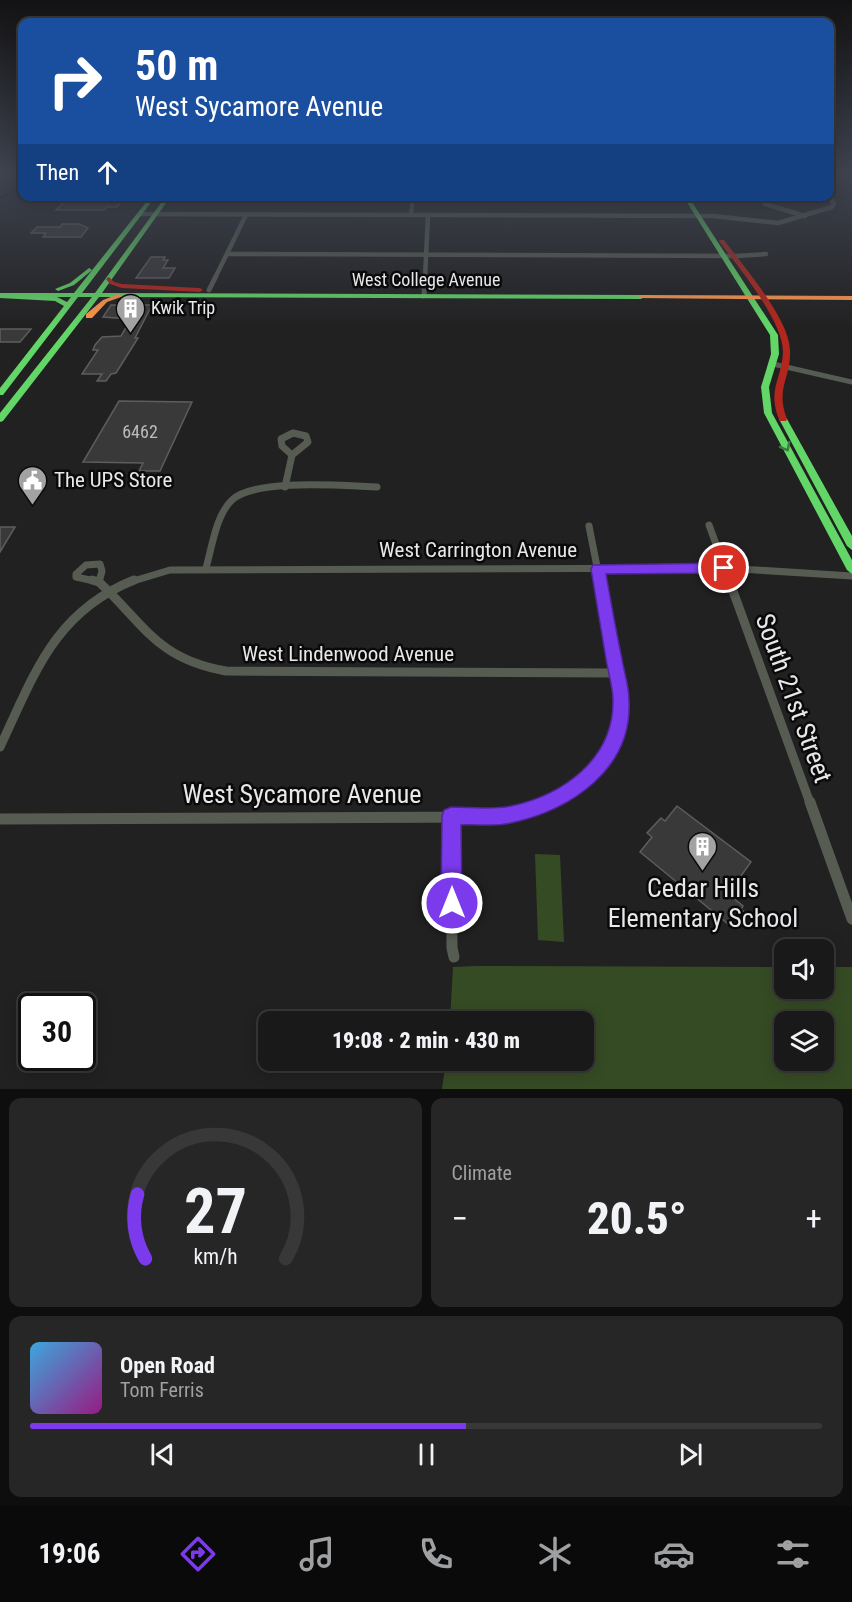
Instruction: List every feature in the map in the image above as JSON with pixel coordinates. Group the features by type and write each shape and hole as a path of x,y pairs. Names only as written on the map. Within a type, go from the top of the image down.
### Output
{"main road":[{"path":"58,289 82,278 107,248 131,225"},
{"path":"0,393 68,305 109,279 148,225"},
{"path":"707,225 753,295 784,336 786,345 765,390 768,412 852,570"},
{"path":"28,383 53,338 120,252 129,234 125,232"},
{"path":"109,279 112,283 122,286 205,290"},
{"name":"West College Avenue","path":"0,289 58,289 119,296 424,294 753,295 852,298"},
{"name":"West College Avenue","path":"0,295 205,290 424,294"},
{"name":"West College Avenue","path":"753,295 852,291"},
{"path":"0,419 51,355 89,292"},
{"path":"0,295 56,299 68,305"},
{"path":"51,355 74,336 97,307 119,296"},
{"path":"0,406 35,355 36,346"},
{"path":"778,365 777,408 852,546"}],"street":[{"path":"205,290 241,225"},
{"path":"424,294 428,225"},
{"path":"227,254 728,256 766,254"},
{"path":"778,365 852,382"},
{"path":"285,487 292,455"},
{"path":"206,568 226,509 233,498 253,489 377,488"},
{"name":"South 21st Street","path":"709,525 852,919"},
{"name":"West Sycamore Avenue","path":"0,819 509,815 536,809 560,798 580,784 610,751 618,732 621,700 618,673 589,526"},
{"name":"West Carrington Avenue","path":"0,747 52,642 75,614 108,590 170,570 206,568 724,568 852,576"},
{"name":"West Lindenwood Avenue","path":"99,582 167,651 184,660 215,670 234,672 618,673"},
{"path":"451,816 452,948 454,957"}],"green space":[{"path":"535,854 560,855 564,942 538,940"},
{"path":"453,967 774,967 774,999 834,999 834,967 852,967 852,1089 442,1089 445,1071 594,1071 594,1011 451,1011"}],"building":[{"path":"61,225 81,225 88,228 81,237 43,237 46,233 31,233 37,227 60,227"},
{"path":"151,257 165,257 163,260 168,260 163,268 175,268 169,278 136,278"},
{"path":"111,305 152,305 135,338 138,338 116,373 111,374 106,381 97,381 102,374 82,374 98,350 93,350 95,345 102,337 121,336 131,319 103,317"},
{"path":"0,329 31,329 20,342 0,342"},
{"path":"119,401 192,402 160,471 139,471 143,463 83,462"},
{"path":"0,527 15,527 0,552"},
{"name":"Cedar Hills Elementary School","path":"677,806 751,862 738,880 742,883 732,897 743,906 741,909 745,913 739,922 733,918 728,924 640,852 652,837 647,833 661,818 665,821"}],"traffic: fast":[{"path":"0,393 131,225"},
{"path":"0,419 102,289 148,225"},
{"path":"703,225 774,335 775,354 765,387 768,413 852,570"},
{"path":"58,289 72,284 89,270"},
{"path":"0,295 641,297"},
{"path":"0,296 56,299 68,305"},
{"path":"783,419 852,546"}],"traffic: slow":[{"path":"89,316 105,301 119,296"},
{"path":"641,297 852,298"}],"traffic: jam":[{"path":"722,241 758,291 783,333 787,353 777,398 783,419"},
{"path":"109,279 112,283 122,286 200,290"}],"place":[{"name":"Kwik Trip","path":"130,334"},
{"name":"The UPS Store","path":"33,506"},
{"name":"Cedar Hills Elementary School","path":"703,872"}],"route":[{"path":"452,903 451,816 509,815 551,803 572,791 589,776 610,751 620,723 621,700 598,569 724,568"}]}
